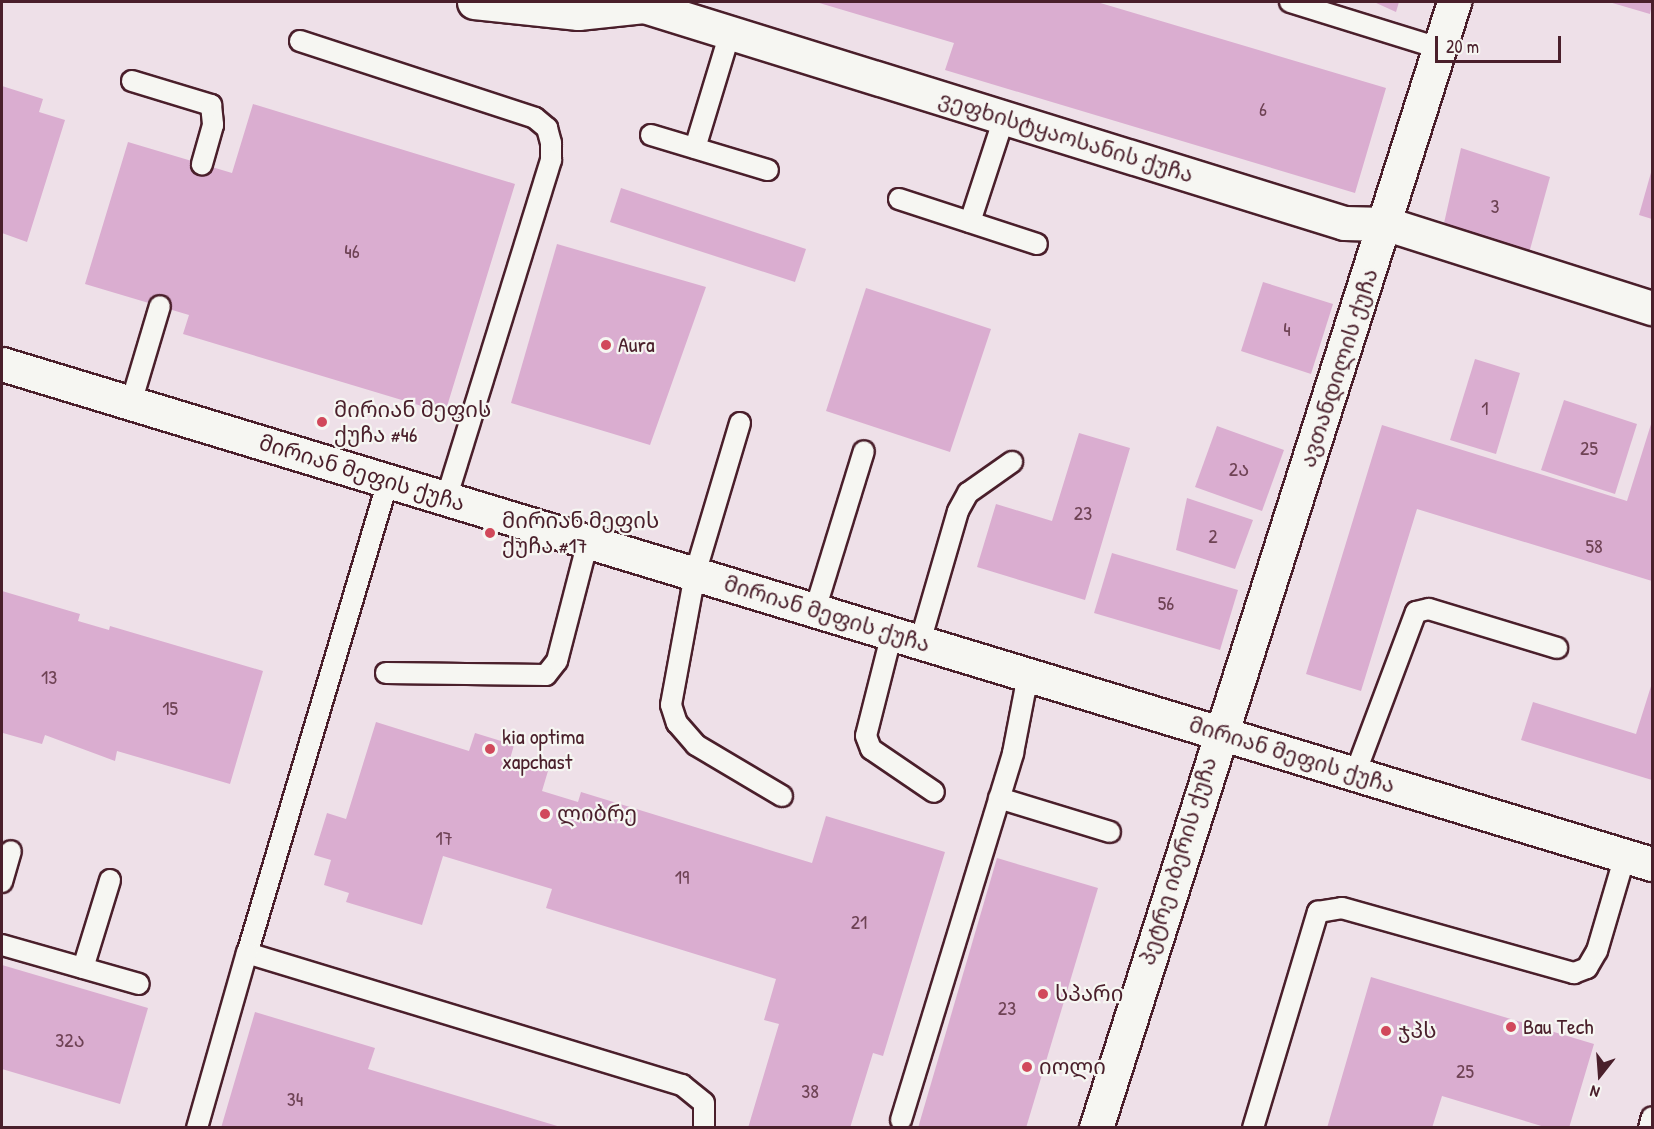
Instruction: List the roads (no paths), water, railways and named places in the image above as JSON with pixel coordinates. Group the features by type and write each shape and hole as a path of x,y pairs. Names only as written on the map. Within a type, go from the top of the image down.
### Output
{"street":[{"name":"ვეფხისტყაოსანის ქუჩა","path":"474,2 580,7 645,6 1344,223 1387,224 1653,308"},
{"name":"ავთანდილის ქუჩა","path":"1218,732 1387,224 1454,2"},
{"name":"მირიან მეფის ქუჩა","path":"2,363 1639,860"},
{"name":"პეტრე იბერის ქუჩა","path":"1095,1128 1218,732"}],"lane":[{"path":"1290,2 1439,48"},
{"path":"695,148 730,33"},
{"path":"300,40 535,117 547,128 552,143 551,160 446,499"},
{"path":"132,81 211,105 213,125 202,164"},
{"path":"970,222 1004,118"},
{"path":"651,135 768,170"},
{"path":"899,199 1037,244"},
{"path":"131,403 160,306"},
{"path":"740,423 695,574 671,705 677,723 696,745 782,796"},
{"path":"815,610 864,451"},
{"path":"934,792 871,749 866,736 958,511 968,493 1012,462"},
{"path":"197,1128 388,481"},
{"path":"386,673 546,675 557,661 588,542"},
{"path":"1355,774 1416,612 1429,609 1557,648"},
{"path":"901,1119 999,798 1028,675"},
{"path":"999,798 1110,832"},
{"path":"2,882 11,851"},
{"path":"1253,1128 1318,912 1342,908 1574,973 1587,968 1597,951 1639,860"},
{"path":"83,968 110,880"},
{"path":"2,945 139,984"},
{"path":"247,953 682,1085 704,1103 705,1128"},
{"path":"1649,1128 1653,1117"}],"place":[{"name":"Aura","path":"606,345"},
{"name":"მირიან მეფის ქუჩა #46","path":"322,422"},
{"name":"მირიან მეფის ქუჩა #17","path":"490,533"},
{"name":"kia optima xapchast","path":"490,749"},
{"name":"ლიბრე","path":"545,814"},
{"name":"სპარი","path":"1043,994"},
{"name":"Bau Tech","path":"1511,1027"},
{"name":"ჯპს","path":"1386,1031"},
{"name":"იოლი","path":"1027,1067"}]}
